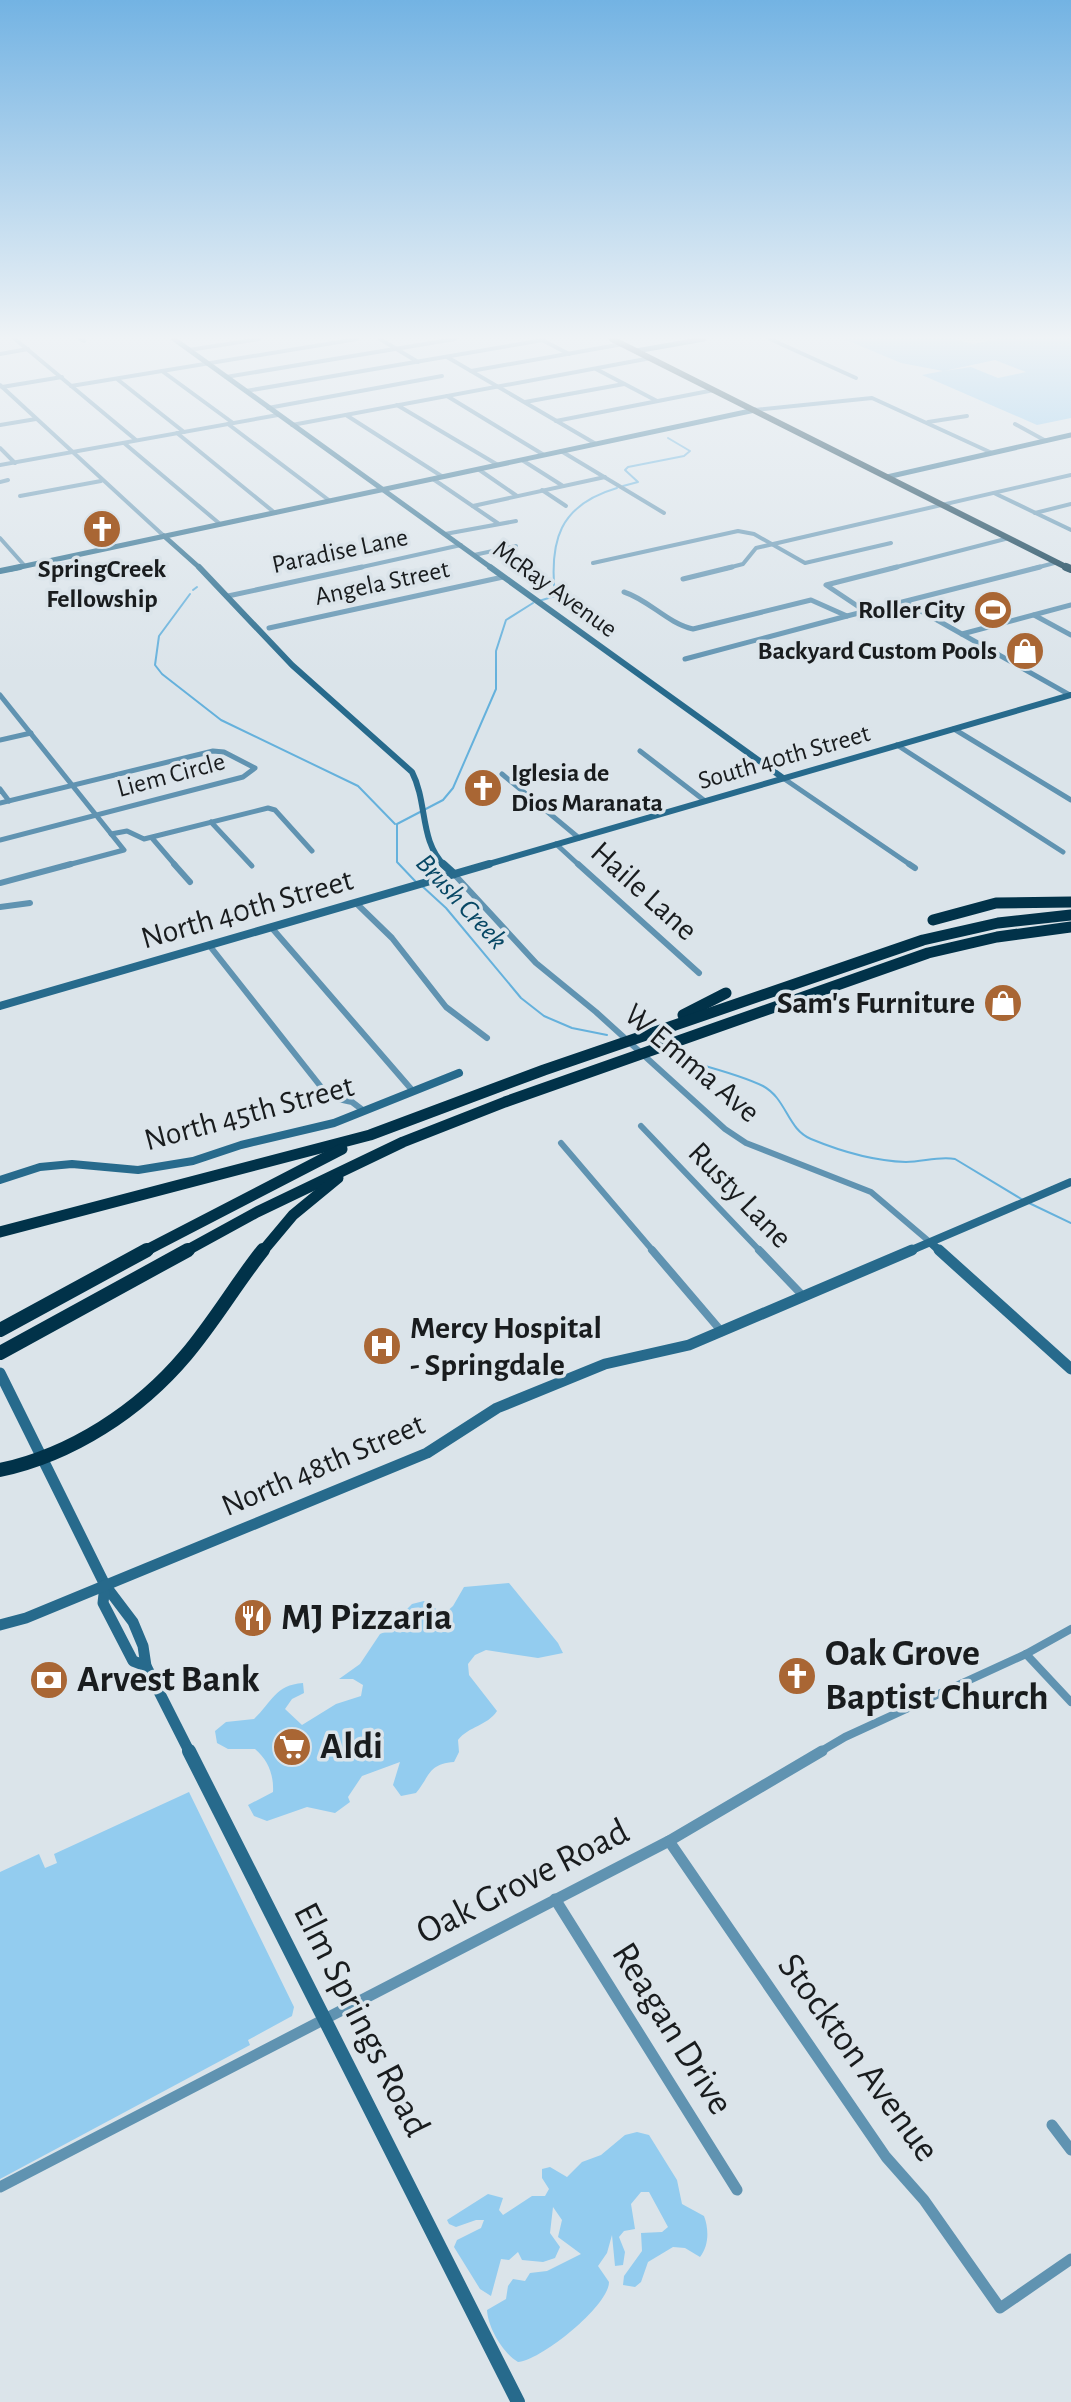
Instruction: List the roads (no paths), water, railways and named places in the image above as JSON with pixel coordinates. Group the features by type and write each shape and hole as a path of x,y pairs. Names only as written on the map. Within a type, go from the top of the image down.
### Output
{"highway":[{"path":"836,451 1066,566"},
{"path":"933,920 996,903 1071,902"},
{"path":"0,1232 370,1135 651,1033 923,940 998,923 1071,915"},
{"path":"0,1353 257,1212 368,1158 492,1106 919,956 997,937 1071,927"},
{"path":"651,1033 726,993"},
{"path":"0,1330 204,1219 370,1135"},
{"path":"0,1470 43,1459 106,1422 163,1379 185,1356 292,1215 329,1184 368,1158"}],"street":[{"path":"3,451 15,463"},
{"path":"0,465 75,451"},
{"path":"134,451 220,524"},
{"path":"199,451 275,513"},
{"path":"266,451 330,501"},
{"name":"McRay Avenue","path":"329,451 783,778 915,868"},
{"path":"402,451 443,477"},
{"path":"475,451 498,465"},
{"path":"538,451 544,455"},
{"path":"0,571 561,451"},
{"path":"561,451 664,513"},
{"path":"988,451 992,453"},
{"path":"887,477 1001,451"},
{"path":"70,452 164,536 228,596 290,661 412,772 434,853 454,874"},
{"path":"522,460 563,486"},
{"path":"478,469 517,496"},
{"path":"683,579 743,564 752,551 773,544 1071,475"},
{"path":"473,506 605,477"},
{"path":"433,479 499,524"},
{"path":"0,482 8,480"},
{"path":"20,496 101,481"},
{"path":"542,490 566,506"},
{"path":"994,493 1071,530"},
{"path":"1035,513 1071,504"},
{"path":"445,534 516,521"},
{"path":"593,563 738,531 754,534 805,563 891,543"},
{"path":"0,538 24,565"},
{"path":"867,611 826,585 1009,538"},
{"name":"Paradise Lane","path":"228,596 461,545"},
{"path":"474,555 516,546"},
{"path":"685,659 867,611 1066,566"},
{"name":"Angela Street","path":"269,628 503,577"},
{"path":"624,592 637,595 687,629 811,600 847,616"},
{"path":"904,602 1070,695"},
{"path":"962,634 1071,605"},
{"path":"1034,615 1071,635"},
{"path":"0,695 124,850 0,883"},
{"name":"South 40th Street","path":"507,859 1070,695"},
{"path":"0,712 11,709"},
{"path":"954,729 1071,800"},
{"path":"0,740 31,733"},
{"path":"897,745 1063,852"},
{"name":"Liem Circle","path":"74,785 213,751 224,752 254,767 253,773 243,777 97,815"},
{"path":"640,751 705,801"},
{"path":"502,774 579,838"},
{"path":"0,803 74,785"},
{"path":"0,789 9,801"},
{"path":"111,834 127,831 140,839 152,838 268,808 275,810 312,851"},
{"path":"0,840 97,815"},
{"path":"211,822 252,866"},
{"path":"152,838 190,882"},
{"name":"Haile Lane","path":"556,844 699,973"},
{"name":"North 40th Street","path":"0,1006 507,859"},
{"name":"W Emma Ave","path":"454,874 536,963 596,1012 725,1129 746,1143 871,1192 931,1243"},
{"path":"0,907 30,903"},
{"path":"356,903 392,938 446,1007 487,1038"},
{"path":"271,927 412,1090"},
{"path":"209,945 329,1097 352,1102 364,1111"},
{"name":"North 45th Street","path":"0,1180 40,1167 72,1164 161,1169 334,1123 459,1073"},
{"name":"Rusty Lane","path":"641,1126 804,1297"},
{"path":"561,1143 722,1332"},
{"name":"North 48th Street","path":"0,1625 26,1618 427,1453 497,1408 587,1370 667,1352 722,1332 1071,1182"},
{"path":"931,1243 1071,1369"},
{"name":"Elm Springs Road","path":"1,1376 105,1585 103,1603 133,1661 146,1666 518,2402"},
{"name":"Oak Grove Road","path":"0,2187 669,1841 845,1737 1026,1654 1071,1629"},
{"path":"1026,1654 1071,1702"},
{"name":"Stockton Avenue","path":"669,1841 886,2157 924,2200 1000,2308 1071,2259"},
{"name":"Reagan Drive","path":"555,1899 737,2190"},
{"path":"1052,2125 1071,2150"}],"waterway":[{"name":"Brush Creek","path":"623,486 638,482 625,470 628,467 684,456 690,451"},
{"name":"Brush Creek","path":"539,601 555,596 554,558 562,528 570,515 597,495 617,488"},
{"path":"193,590 197,587"},
{"path":"190,594 159,636 155,665 162,674 221,720 358,786 395,824"},
{"name":"Brush Creek","path":"416,882 397,862 397,824 443,800 453,788 496,689 496,651 506,620 533,603"},
{"name":"Brush Creek","path":"422,886 446,908 521,998 544,1016 572,1028 607,1035"},
{"name":"Brush Creek","path":"664,1054 763,1086 777,1098 797,1128 811,1139 882,1160 955,1159 1023,1200"},
{"name":"Brush Creek","path":"1029,1203 1071,1223"}],"place":[{"name":"SpringCreek Fellowship","path":"102,529"},
{"name":"Roller City","path":"993,610"},
{"name":"Backyard Custom Pools","path":"1025,651"},
{"name":"Iglesia de Dios Maranata","path":"483,788"},
{"name":"Sam's Furniture","path":"1003,1003"},
{"name":"Mercy Hospital - Springdale","path":"382,1346"},
{"name":"MJ Pizzaria","path":"253,1618"},
{"name":"Oak Grove Baptist Church","path":"797,1676"},
{"name":"Arvest Bank","path":"49,1680"},
{"name":"Aldi","path":"292,1747"}]}
